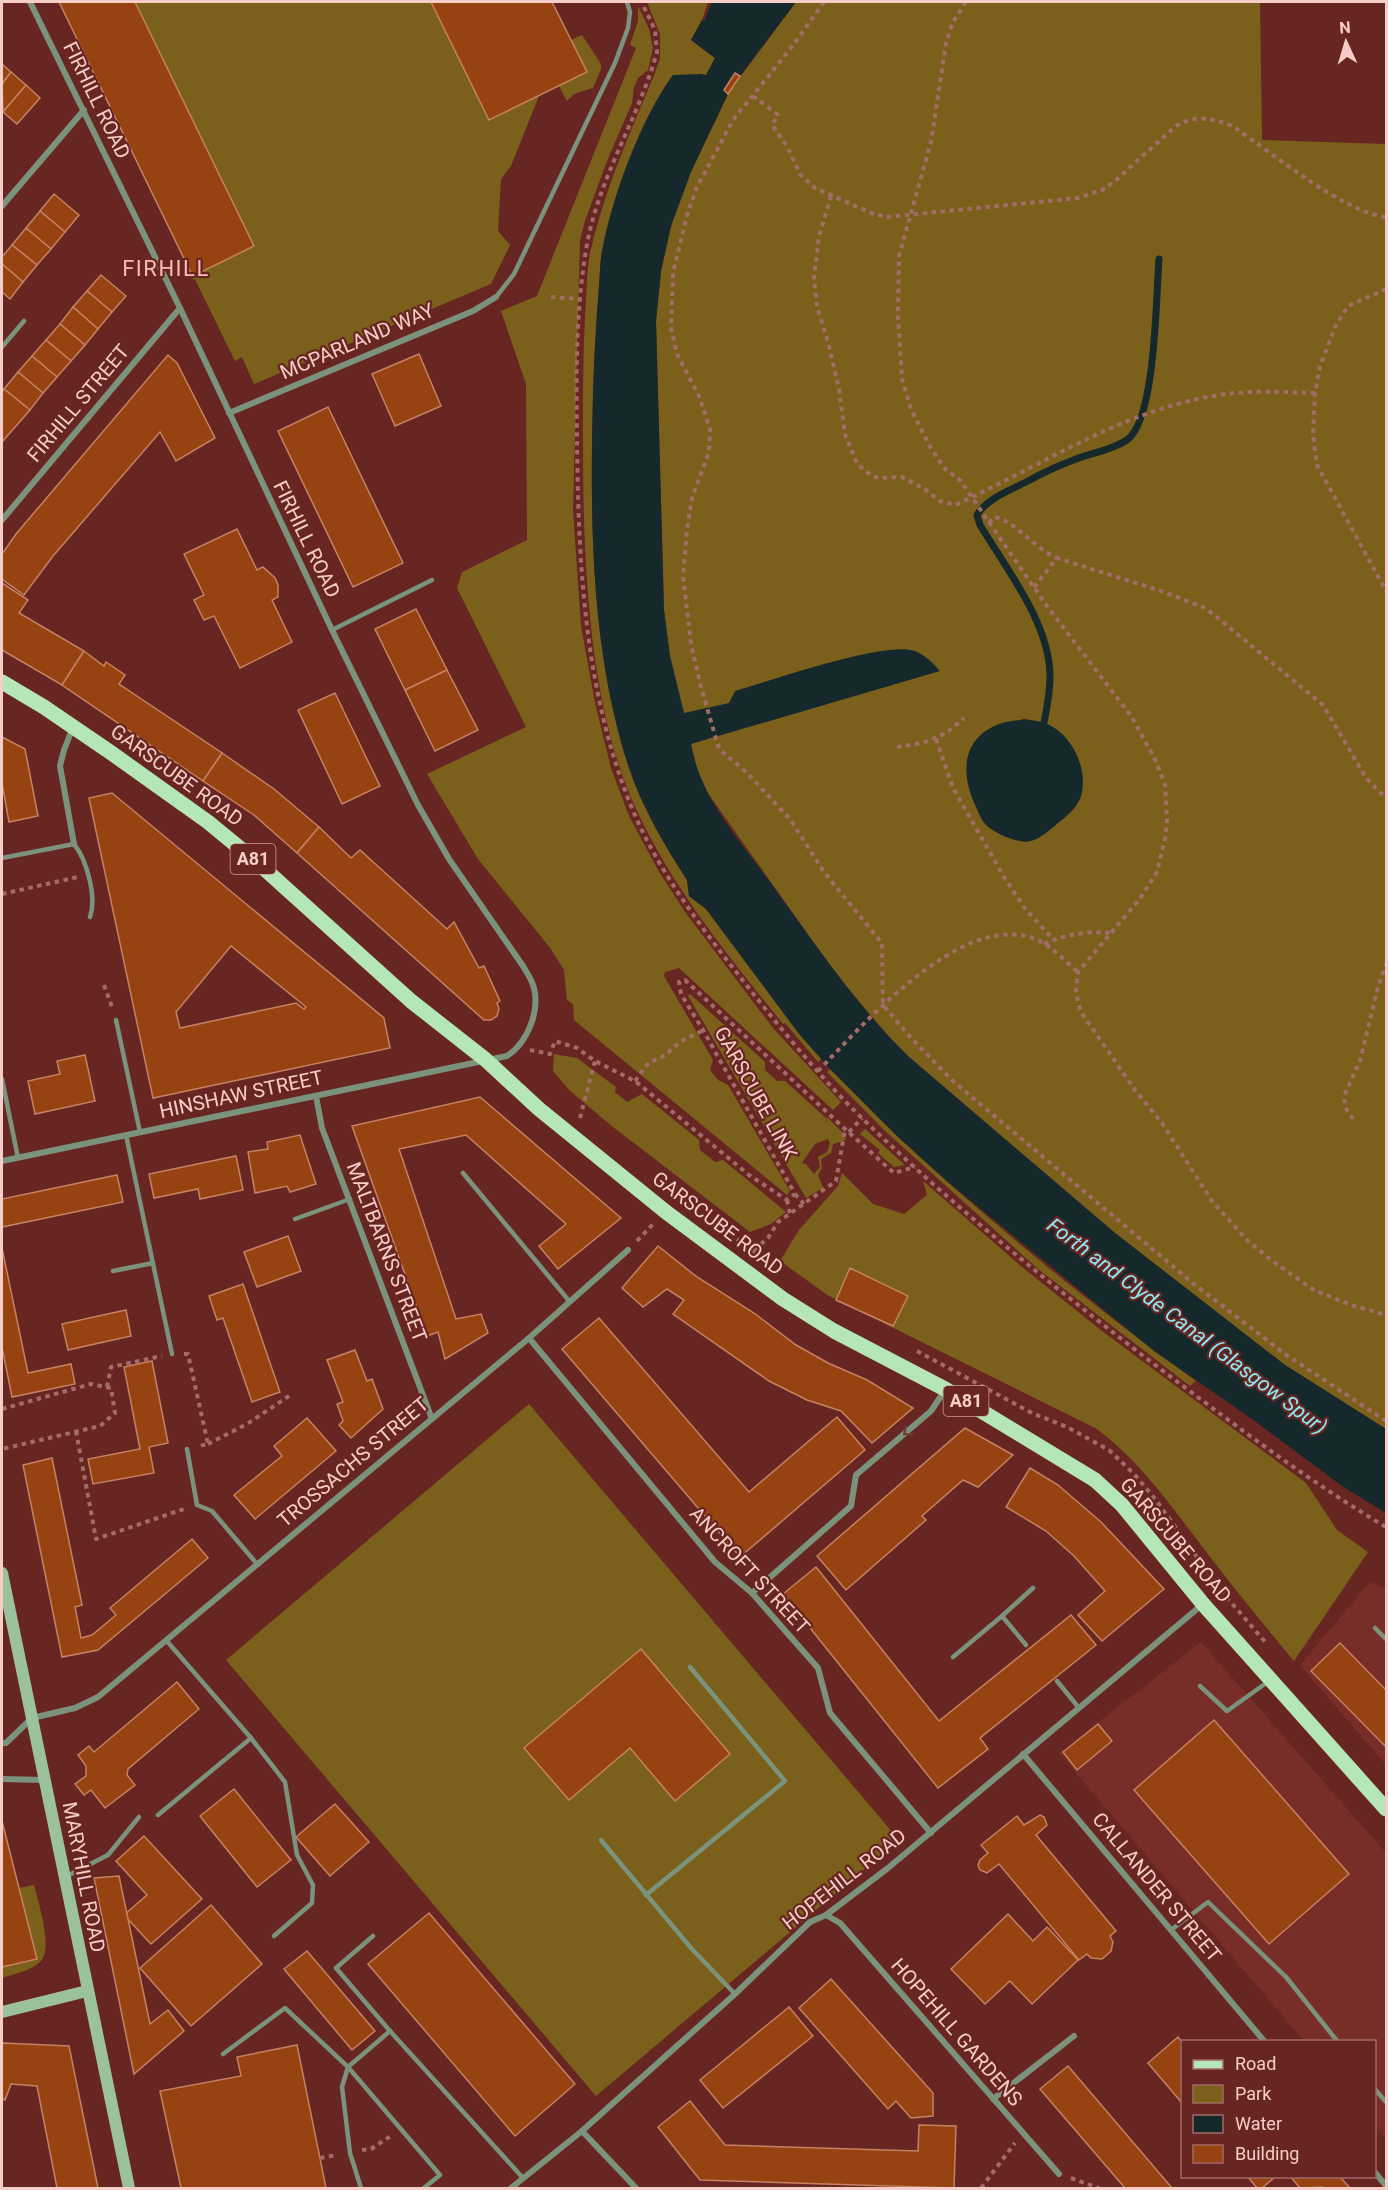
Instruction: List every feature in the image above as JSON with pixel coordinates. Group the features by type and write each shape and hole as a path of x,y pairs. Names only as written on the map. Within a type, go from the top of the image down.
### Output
{"main road":[{"name":"GARSCUBE ROAD","path":"2,682 73,727 189,808 234,844 411,1001 486,1060 539,1109 666,1212 783,1299 834,1331 945,1389 1095,1480 1122,1505 1203,1604 1386,1809"}],"street":[{"name":"FIRHILL ROAD","path":"30,2 180,308 332,630 428,824 449,859 530,978 534,990 535,1009 529,1029 518,1047"},
{"path":"2,206 84,110"},
{"name":"MCPARLAND WAY","path":"229,413 473,311 496,297"},
{"name":"FIRHILL STREET","path":"2,520 180,308"},
{"path":"73,727 63,750 60,766 74,844"},
{"path":"486,1060 507,1056 518,1047"},
{"name":"HINSHAW STREET","path":"2,1161 486,1060"},
{"name":"MALTBARNS STREET","path":"316,1096 322,1128 432,1419"},
{"name":"TROSSACHS STREET","path":"32,1718 75,1708 98,1697 529,1338 628,1251"},
{"name":"ANCROFT STREET","path":"529,1338 716,1562 752,1593 818,1668 830,1713 930,1833"},
{"path":"752,1593 851,1506 856,1475 931,1411 945,1389"},
{"name":"MARYHILL ROAD","path":"2,1573 129,2188"},
{"name":"HOPEHILL ROAD","path":"511,2188 582,2131 735,1994 810,1922 826,1915 888,1868 1203,1604"},
{"path":"2,1743 6,1743 32,1718"},
{"name":"CALLANDER STREET","path":"1023,1754 1263,2040"},
{"path":"2,1779 45,1780"},
{"name":"HOPEHILL GARDENS","path":"826,1915 840,1923 1059,2174"},
{"path":"2,2012 87,1991"},
{"path":"993,2099 1074,2036"},
{"path":"582,2131 636,2188"},
{"path":"1376,2174 1386,2186"}],"lane":[{"path":"496,297 514,274 607,82 628,28 630,12 627,2"},
{"path":"2,347 24,321"},
{"path":"332,630 432,580"},
{"path":"2,858 74,844 86,864 93,900 90,917"},
{"path":"116,1020 140,1132"},
{"path":"2,1079 18,1158"},
{"path":"126,1135 172,1354"},
{"path":"463,1173 570,1302"},
{"path":"295,1219 350,1199"},
{"path":"113,1271 153,1263"},
{"path":"186,1449 197,1505 212,1511 257,1564"},
{"path":"952,1657 1033,1588"},
{"path":"1002,1616 1026,1645"},
{"path":"1375,1628 1386,1639"},
{"path":"166,1640 251,1738 285,1782 297,1855 313,1886 312,1903 274,1936"},
{"path":"646,1895 785,1780 690,1667"},
{"path":"1200,1686 1227,1711 1271,1679"},
{"path":"1057,1681 1078,1708"},
{"path":"158,1815 251,1738"},
{"path":"64,1878 108,1855 139,1817"},
{"path":"601,1840 691,1948 735,1994"},
{"path":"1171,1930 1208,1902 1286,1977 1336,2040"},
{"path":"373,1936 336,1968 523,2178"},
{"path":"223,2054 285,2008 348,2067 440,2175 424,2188"},
{"path":"361,2188 350,2153 342,2087 348,2067 390,2031"},
{"path":"1376,2090 1386,2102"}],"path":[{"path":"642,2 655,30 657,52 599,197 586,252 576,384 581,556 594,670 613,755 634,813 649,844 677,890 741,978 818,1071 862,1118 915,1167 1087,1312 1224,1418 1333,1494 1386,1527"},
{"path":"824,2 794,45 734,120 697,187 688,212 673,273 671,328 677,354 699,396 710,429 709,452 692,498 682,576 691,644 719,749 746,772 790,819 824,872 882,943 883,1005 954,1082 1128,1230 1285,1354 1386,1421"},
{"path":"966,2 953,22 946,43 931,141 899,256 898,316 902,379 912,409 929,445 945,470 960,480 1034,587 1131,716 1154,757 1165,784 1167,821 1157,873 1139,900 1078,972 1078,1004 1083,1015 1135,1090 1162,1123 1197,1180 1228,1220 1272,1261 1314,1290 1351,1305 1386,1315"},
{"path":"753,96 778,115 772,125 787,146 804,179 831,196 886,217 1078,198 1091,194 1115,181 1176,126 1185,120 1197,118 1221,121 1341,200 1364,212 1386,217"},
{"path":"831,196 819,236 814,278 817,307 839,389 845,434 857,464 872,476 902,477 923,488 939,501 955,505 1086,438 1151,412 1185,402 1239,393 1261,391 1315,393"},
{"path":"1386,289 1354,303 1342,314 1330,338 1320,366 1315,393 1313,446 1317,465 1386,591"},
{"path":"551,297 581,299"},
{"path":"989,522 994,516 1003,520 1057,558 1161,591 1203,607 1323,705 1366,778 1386,798"},
{"path":"1034,587 1057,558"},
{"path":"897,747 921,744 936,739 949,732 964,718"},
{"path":"936,739 953,788 1004,877 1026,910 1054,940"},
{"path":"2,894 87,875"},
{"path":"1044,944 1078,933 1111,933"},
{"path":"818,1071 883,1005 925,969 980,940 995,935 1009,934 1035,939 1078,972"},
{"path":"1353,1119 1345,1107 1344,1096 1360,1061 1386,964"},
{"name":"GARSCUBE LINK","path":"804,1204 795,1194 681,994 679,982 685,980 894,1173 915,1167"},
{"path":"104,985 116,1020"},
{"path":"635,1081 650,1061 658,1061 683,1039 703,1030"},
{"name":"GARSCUBE LINK","path":"518,1047 550,1054 555,1041 578,1048 595,1061 635,1081 749,1174 787,1200"},
{"path":"580,1118 595,1061"},
{"path":"754,1250 768,1238 778,1222 836,1181 847,1131 862,1118"},
{"path":"790,1214 787,1200 795,1194"},
{"path":"628,1251 666,1212"},
{"path":"107,1388 111,1367 172,1354 188,1354 208,1444"},
{"path":"2,1409 91,1384 111,1388 115,1413 100,1426 2,1449"},
{"path":"186,1449 208,1444 247,1424 292,1394"},
{"path":"76,1431 96,1539 197,1505"},
{"path":"981,2188 1023,2133"},
{"path":"1059,2174 1099,2188"}],"shaded area":[{"path":"1370,1582 1386,1589 1386,1765 1300,1665"},
{"path":"1201,1642 1386,1853 1386,2139 1376,2126 1376,2040 1303,2040 1059,1753"}],"green space":[{"path":"59,2 552,2 571,40 582,35 601,64 601,69 593,88 574,94 567,101 559,86 539,96 511,166 501,179 498,231 510,245 491,284 254,384 242,357 235,361"},
{"path":"647,2 708,2 702,20 691,40 715,58 706,76 673,75 661,93 630,157 614,203 602,251 594,368 592,489 595,583 606,677 616,723 634,783 670,854 687,880 689,896 706,909 799,1033 822,1058 818,1062 785,1023 783,1024 723,948 685,895 652,840 620,769 607,724 598,677 591,629 584,531 583,387 587,276 594,235 605,200 660,58 660,34"},
{"path":"796,2 1260,2 1262,140 1386,144 1386,1429 1285,1365 1115,1233 909,1057 839,978 707,792 698,773 670,656 664,610 656,321 661,271 671,226 691,171 728,94 724,90 735,73 741,76"},
{"path":"638,6 649,29 653,48 648,70 638,78 634,87 632,103 607,161 580,240 573,511 581,626 595,703 611,768 629,816 658,870 685,912 773,1028 841,1102 833,1110 679,968 665,972 664,976 713,1060 710,1070 718,1080 728,1085 790,1191 787,1195 574,1020 573,1004 567,1000 564,970 551,949 478,859 427,774 526,727 457,588 462,572 527,540 526,384 501,311 537,296 636,48 630,45 638,21"},
{"path":"690,994 765,1062 765,1070 777,1081 785,1081 826,1118 826,1124 827,1117 841,1131 846,1140 833,1144 831,1153 821,1159 822,1168 818,1175 823,1188 806,1198 688,996","holes":["828,1139 830,1144 827,1152 818,1157 820,1167 814,1174 806,1164 802,1163 815,1144"]},
{"path":"554,1054 577,1058 616,1087 615,1092 627,1102 642,1094 699,1140 700,1150 715,1162 723,1160 786,1212 771,1224 750,1232 613,1127 569,1090 553,1071"},
{"path":"830,1069 898,1137 1006,1233 1081,1294 1196,1381 1190,1386 1038,1269 884,1130 827,1072"},
{"path":"865,1129 905,1165 894,1167 878,1153 880,1150 860,1134"},
{"path":"842,1173 873,1204 904,1214 927,1195 923,1181 1022,1267 1102,1331 1306,1483 1337,1530 1368,1552 1294,1661 1155,1485 1128,1456 1097,1429 829,1296 780,1261 799,1230 838,1186"},
{"path":"529,1404 899,1840 596,2096 226,1660"},
{"path":"34,1885 44,1925 46,1947 44,1956 32,1968 2,1978 2,1967 37,1958 19,1888"}],"water":[{"name":"Forth and Clyde Canal (Glasgow Spur)","path":"712,2 796,2 740,76 735,73 724,90 728,94 691,172 671,226 661,271 656,321 664,610 670,656 684,713 729,703 735,691 827,663 879,651 900,649 915,651 940,671 691,744 703,784 724,820 822,954 872,1018 909,1057 1115,1233 1285,1365 1386,1429 1386,1513 1342,1486 1252,1419 1154,1351 949,1183 896,1135 830,1069 799,1034 706,909 689,896 687,880 662,840 640,797 616,723 606,677 595,583 592,442 601,261 614,203 630,157 661,93 673,75 706,75 715,58 691,40 702,20 704,21"},
{"path":"1024,719 1042,722 1061,733 1069,742 1080,763 1083,785 1081,796 1071,811 1042,836 1026,842 1001,835 985,823 971,796 966,771 971,747 988,729 1002,723"}],"building":[{"path":"59,2 135,2 254,246 193,276 194,279"},
{"path":"431,2 552,2 587,72 489,120"},
{"path":"2,64 11,72 2,84"},
{"path":"11,72 26,85 3,112 2,84"},
{"path":"735,73 740,76 728,94 724,90"},
{"path":"26,85 40,98 17,124 3,112"},
{"path":"54,194 79,215 65,232 40,211"},
{"path":"40,211 65,232 51,249 26,228"},
{"path":"26,228 51,249 37,265 12,245"},
{"path":"12,245 37,265 23,282 2,264 2,257"},
{"path":"2,264 23,282 10,299 2,292"},
{"path":"101,275 126,296 112,312 87,291"},
{"path":"87,291 112,312 98,329 73,307"},
{"path":"73,307 98,329 85,345 60,324"},
{"path":"60,324 85,345 71,361 46,340"},
{"path":"46,340 71,361 57,377 32,356"},
{"path":"419,354 441,406 395,426 372,374"},
{"path":"168,355 177,363 215,438 176,461 160,432 53,556 24,595 2,579 2,554 16,534"},
{"path":"32,356 57,377 43,393 18,372"},
{"path":"18,372 43,393 30,410 4,389"},
{"path":"4,389 30,410 2,442 2,392"},
{"path":"328,407 403,563 353,587 278,431"},
{"path":"237,529 257,570 263,567 275,578 278,585 278,597 272,600 292,642 240,668 214,616 204,620 194,600 204,595 184,554"},
{"path":"2,583 28,600 19,613 84,651 62,685 2,650"},
{"path":"416,609 447,670 405,690 375,629"},
{"path":"84,651 104,666 106,662 125,675 119,684 222,753 203,781 62,685"},
{"path":"447,670 478,730 435,751 405,690"},
{"path":"335,693 380,786 342,804 298,710"},
{"path":"2,737 25,749 38,816 9,822 2,783"},
{"path":"222,753 274,789 319,827 297,853 254,815 203,781"},
{"path":"112,793 384,1018 390,1048 153,1098 89,798","holes":["231,946 306,1007 304,1009 296,1003 180,1028 176,1012"]},
{"path":"319,827 351,858 360,850 447,929 454,922 479,968 484,966 500,1001 497,1003 499,1009 497,1016 491,1020 484,1020 297,853"},
{"path":"85,1055 95,1101 35,1114 28,1081 60,1074 57,1061"},
{"path":"480,1097 621,1218 558,1269 539,1246 566,1224 466,1135 399,1149 456,1319 481,1314 488,1333 445,1359 438,1332 427,1336 352,1126"},
{"path":"300,1135 316,1184 290,1192 287,1186 255,1193 248,1152 268,1149 267,1142"},
{"path":"236,1156 243,1190 200,1199 198,1189 154,1198 149,1174"},
{"path":"117,1175 123,1202 2,1227 2,1199"},
{"path":"288,1236 301,1271 257,1287 244,1252"},
{"path":"658,1246 697,1277 754,1313 796,1345 828,1363 867,1380 913,1408 872,1443 841,1411 807,1400 769,1381 673,1314 684,1300 667,1289 643,1307 622,1288"},
{"path":"2,1248 28,1373 71,1364 75,1384 12,1397 2,1347"},
{"path":"850,1268 908,1296 893,1326 836,1300"},
{"path":"243,1284 280,1392 252,1402 223,1318 217,1320 209,1296"},
{"path":"126,1310 131,1336 68,1350 62,1324"},
{"path":"599,1318 749,1492 837,1417 865,1450 740,1557 562,1349"},
{"path":"355,1350 367,1381 372,1379 383,1409 351,1438 339,1425 343,1421 337,1404 343,1402 327,1360"},
{"path":"152,1361 168,1443 149,1447 154,1473 93,1484 88,1459 140,1449 124,1367"},
{"path":"307,1418 336,1451 255,1519 234,1495 282,1456 274,1446"},
{"path":"965,1428 1013,1455 978,1487 963,1480 922,1516 926,1520 846,1590 817,1556"},
{"path":"52,1458 82,1605 75,1607 81,1638 92,1635 116,1615 110,1608 192,1539 208,1558 98,1650 62,1657 23,1465"},
{"path":"1030,1468 1058,1485 1101,1522 1164,1589 1102,1641 1078,1615 1105,1591 1074,1556 1046,1531 1006,1507"},
{"path":"816,1567 939,1721 1071,1615 1096,1645 980,1738 988,1749 938,1788 783,1594"},
{"path":"1340,1643 1386,1690 1386,1747 1311,1671"},
{"path":"641,1649 730,1754 675,1801 630,1748 569,1800 524,1748"},
{"path":"177,1682 199,1709 128,1769 127,1775 135,1785 105,1808 91,1790 84,1795 75,1784 86,1776 86,1766 78,1755 89,1746 94,1752"},
{"path":"1214,1720 1349,1874 1269,1944 1134,1790"},
{"path":"1098,1724 1112,1741 1077,1770 1063,1752"},
{"path":"234,1789 291,1860 257,1887 200,1816"},
{"path":"335,1804 369,1842 330,1876 296,1837"},
{"path":"1040,1815 1044,1817 1047,1825 1036,1835 1116,1931 1110,1936 1113,1942 1111,1951 1102,1959 1091,1958 1087,1954 1079,1960 999,1864 987,1873 980,1870 978,1865 980,1860 988,1853 981,1845 1017,1816 1024,1825"},
{"path":"2,1821 37,1959 2,1967"},
{"path":"144,1836 202,1899 151,1944 124,1915 147,1895 116,1861"},
{"path":"119,1876 150,2024 168,2010 184,2031 134,2074 94,1878"},
{"path":"211,1905 262,1964 191,2026 140,1968"},
{"path":"429,1913 575,2084 515,2136 368,1964"},
{"path":"1008,1914 1033,1941 1047,1927 1078,1960 1032,2004 1010,1981 985,2004 951,1969"},
{"path":"307,1951 375,2031 352,2050 284,1969"},
{"path":"831,1979 933,2093 933,2116 911,2118 896,2101 888,2109 799,2008"},
{"path":"789,2007 813,2036 723,2108 700,2080"},
{"path":"1178,2037 1181,2041 1181,2102 1148,2063"},
{"path":"2,2043 69,2046 98,2188 57,2188 37,2086 11,2084 5,2100 2,2099"},
{"path":"297,2045 326,2188 181,2188 160,2091 241,2076 237,2057"},
{"path":"1068,2066 1172,2188 1125,2188 1040,2089"},
{"path":"690,2101 725,2145 918,2151 919,2125 956,2126 954,2188 700,2180 658,2127"},
{"path":"1249,2178 1274,2178 1262,2188 1257,2188"},
{"path":"1292,2178 1341,2178 1350,2188 1322,2187 1300,2188"}],"waterway":[{"path":"1042,732 1049,697 1050,676 1043,637 1025,597 980,525 977,515 981,509 1001,494 1058,466 1121,443 1127,440 1137,428 1144,408 1153,356 1159,259"}],"district":[{"name":"FIRHILL","path":"166,268"}]}
